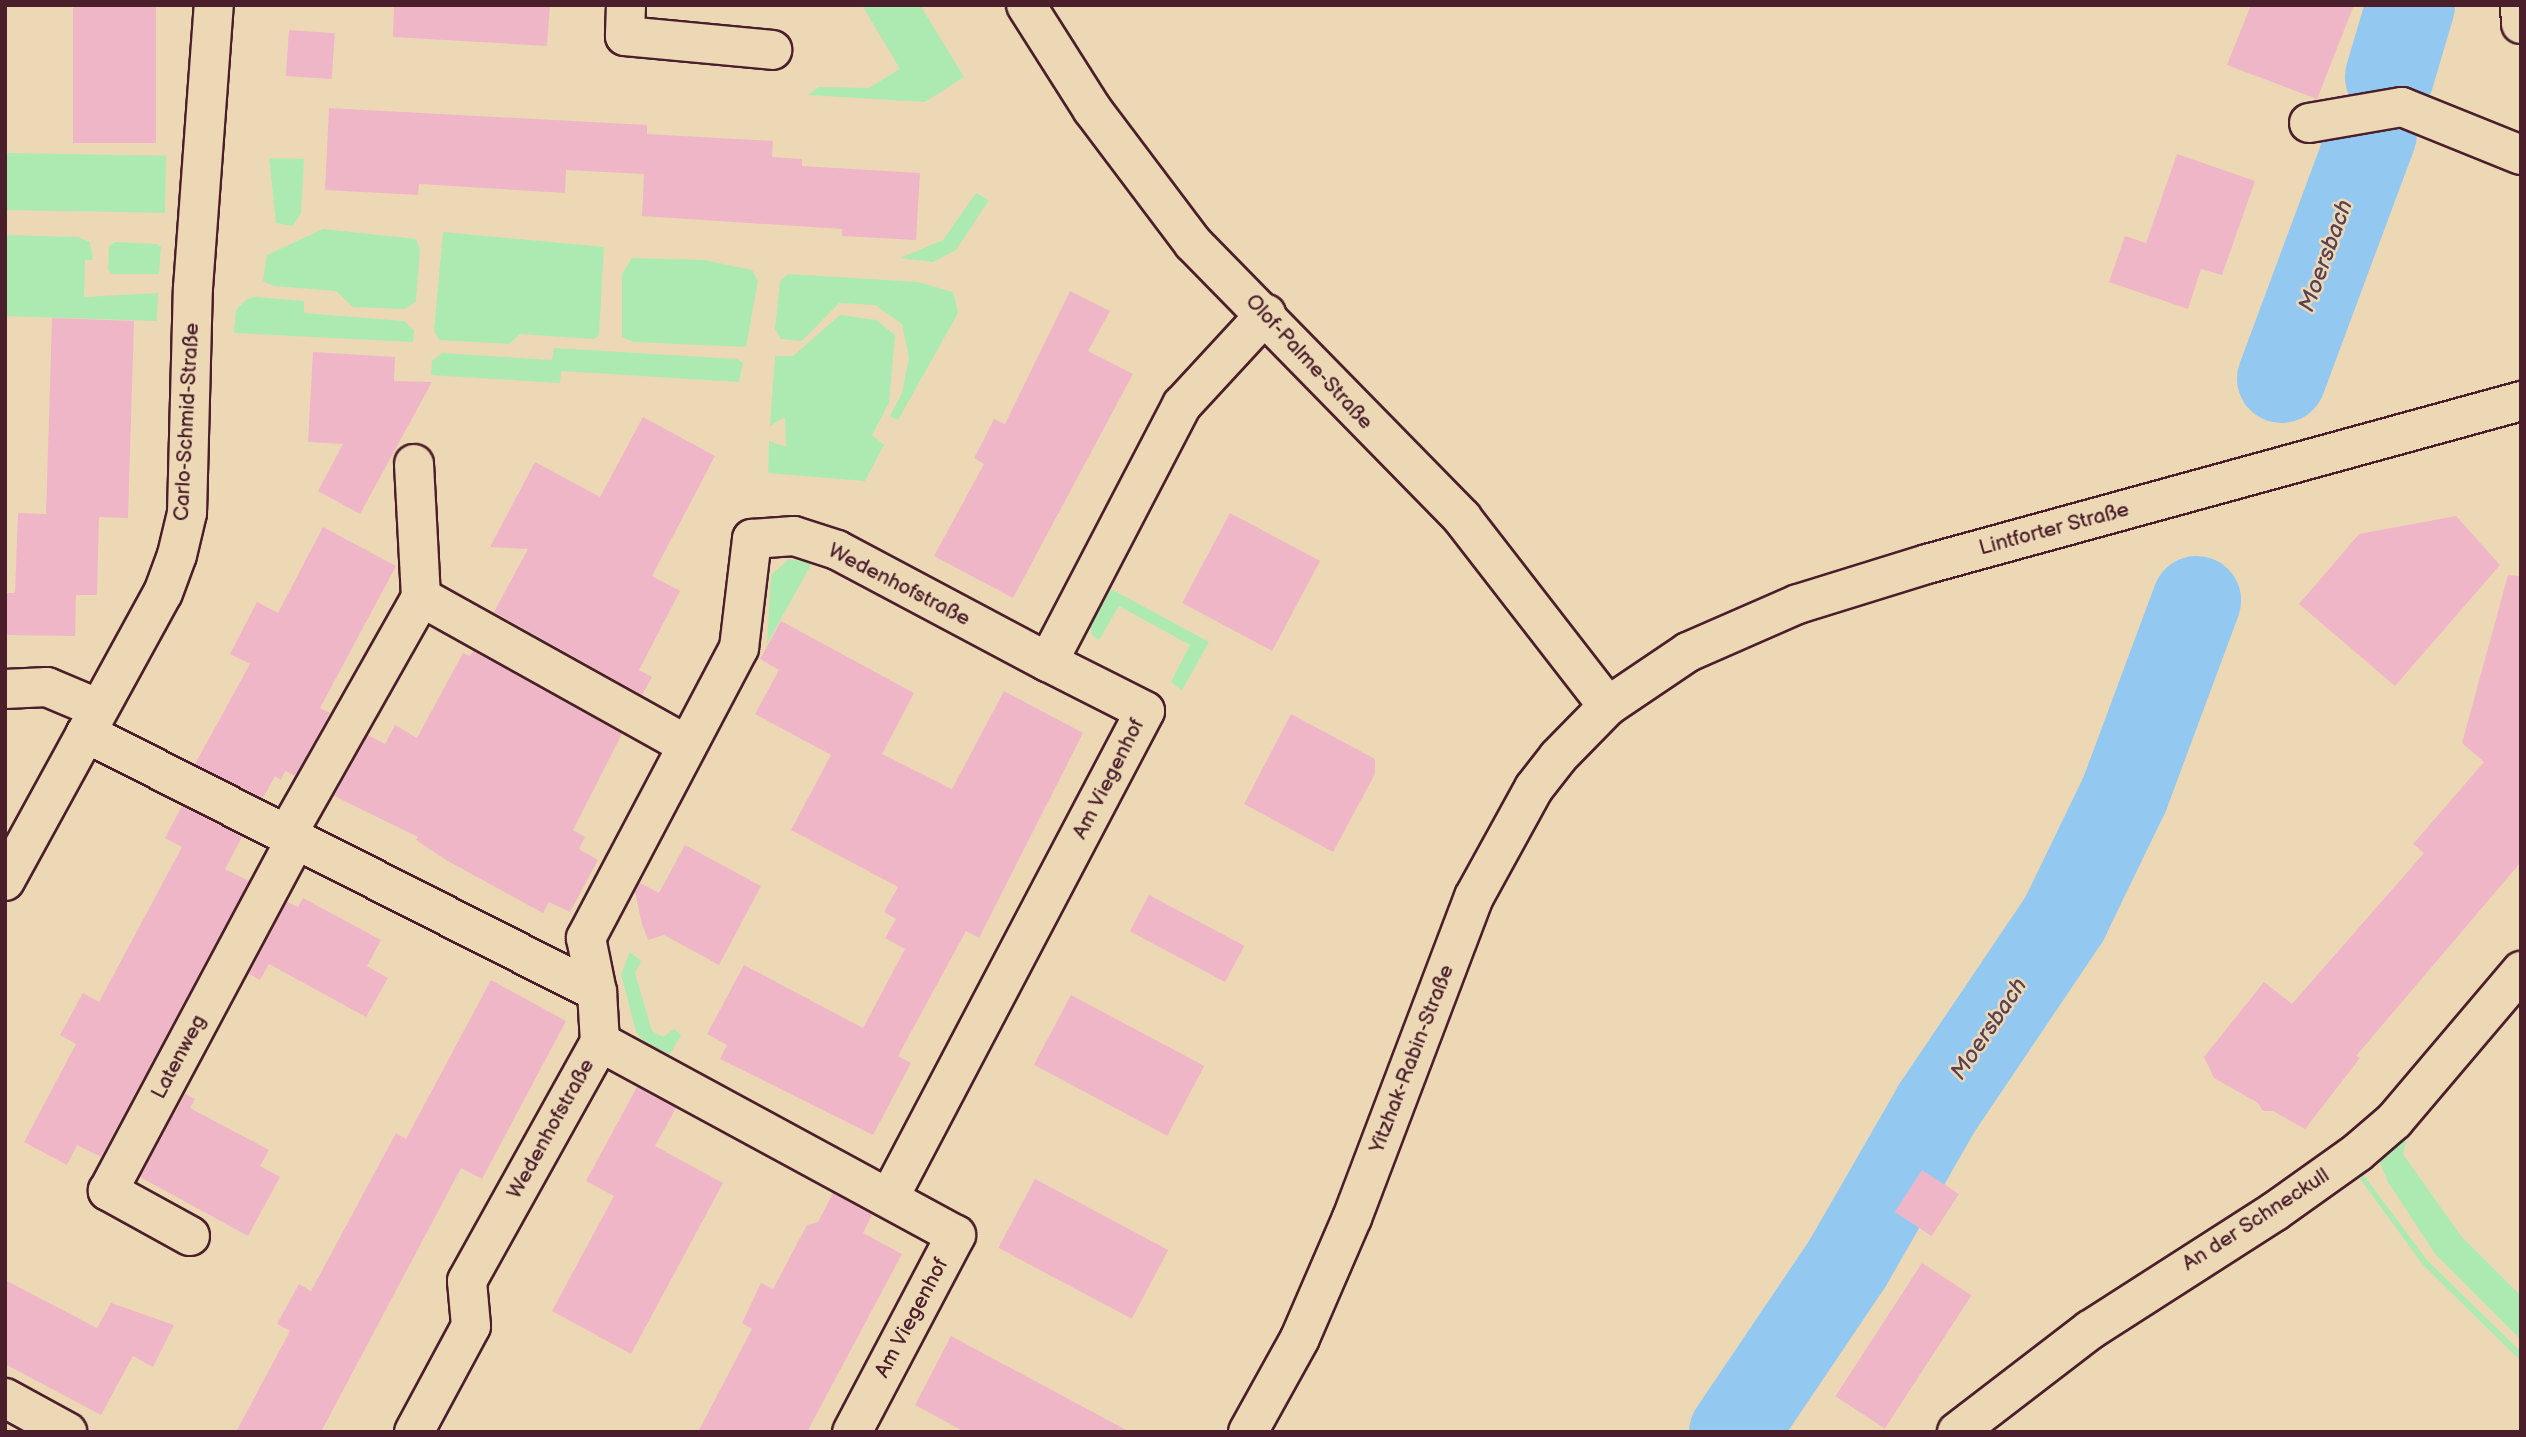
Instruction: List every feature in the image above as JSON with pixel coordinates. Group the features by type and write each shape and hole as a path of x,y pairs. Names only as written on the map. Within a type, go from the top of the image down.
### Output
{"street":[{"name":"Carlo-Schmid-Straße","path":"5,881 163,593 187,513 192,288 214,5"},
{"path":"626,5 625,36 772,50"},
{"name":"Olof-Palme-Straße","path":"1026,5 1092,109 1193,243 1266,314 1347,404 1462,518 1608,706"},
{"path":"2520,5 2521,24"},
{"path":"2309,123 2402,107 2521,155"},
{"path":"1048,662 1182,404 1266,314"},
{"name":"Lintforter Straße","path":"1608,706 1688,652 1798,604 1927,564 2521,401"},
{"path":"291,839 421,597 414,464"},
{"name":"Wedenhofstraße","path":"414,1432 471,1326 467,1281 600,1042 597,992 586,938 739,649 752,540 794,536 837,550 1048,662"},
{"path":"421,597 687,745"},
{"name":"Am Viegenhof","path":"889,1198 1145,712 1048,662"},
{"path":"5,689 47,687 92,721 291,839 597,992"},
{"name":"Yitzhak-Rabin-Straße","path":"1248,1432 1300,1338 1347,1230 1479,886 1534,788 1558,757 1608,706"},
{"name":"Latenweg","path":"190,1236 108,1191 291,839"},
{"name":"An der Schneckull","path":"1957,1432 2090,1330 2274,1212 2358,1152 2393,1121 2521,971"},
{"name":"Am Viegenhof","path":"600,1042 956,1234 852,1432"},
{"path":"5,1398 67,1432"}],"green space":[{"path":"862,5 920,5 964,77 925,102 808,95 818,87 869,88 900,69"},
{"path":"5,153 166,156 165,213 5,210"},
{"path":"269,158 304,159 301,213 293,226 276,223"},
{"path":"976,193 989,200 956,250 933,262 900,258 943,240"},
{"path":"323,229 416,239 420,249 416,301 406,309 353,307 336,291 273,286 263,281 267,255"},
{"path":"443,232 604,247 599,335 594,339 520,334 509,344 439,340 434,331"},
{"path":"5,235 78,237 90,242 93,260 85,260 84,297 158,293 157,321 5,316"},
{"path":"115,242 157,244 161,247 159,274 112,274 108,270 109,246"},
{"path":"632,258 704,260 752,270 758,281 746,347 633,342 622,337 622,274"},
{"path":"788,274 918,282 953,292 958,313 898,420 890,416 902,393 909,358 902,324 875,305 839,303 802,341 781,339 775,329 780,281"},
{"path":"256,297 304,301 304,313 404,321 414,330 413,342 234,333 236,310 247,299"},
{"path":"840,315 876,320 895,335 889,403 872,435 884,445 865,481 768,473 769,441 786,447 785,417 770,426 775,356 793,356"},
{"path":"554,348 737,359 743,363 739,382 561,371 560,383 431,375 432,361 442,353 552,360"},
{"path":"789,559 812,563 767,644 771,575"},
{"path":"1111,589 1209,642 1182,690 1171,682 1190,645 1119,606 1099,640 1092,635 1090,627"},
{"path":"630,952 641,961 635,973 652,1031 663,1037 674,1029 681,1035 670,1054 644,1042 636,1032 621,974"},
{"path":"2407,1137 2403,1154 2461,1236 2521,1296 2521,1340 2435,1254 2388,1182 2379,1160"},
{"path":"2362,1173 2427,1260 2521,1352 2521,1361 2423,1265 2358,1176"}],"building":[{"path":"73,5 156,5 156,143 73,143"},
{"path":"394,5 550,5 547,46 393,37"},
{"path":"2251,5 2354,5 2317,99 2227,65"},
{"path":"289,30 335,33 332,79 286,76"},
{"path":"329,108 647,125 647,134 773,141 772,157 802,159 802,166 920,173 916,240 842,236 842,229 642,216 644,174 566,170 565,193 419,184 418,195 325,190"},
{"path":"2177,154 2255,181 2222,275 2201,269 2188,309 2109,282 2125,236 2146,243"},
{"path":"1070,291 1110,311 1088,351 1133,374 1013,598 934,556 984,464 974,458 994,419 1005,424"},
{"path":"52,318 134,321 128,518 99,517 97,595 76,595 75,636 5,635 5,593 15,593 18,513 46,514"},
{"path":"313,352 395,357 394,381 432,382 360,514 318,491 343,444 308,442"},
{"path":"643,417 715,456 652,576 680,591 639,670 652,677 642,695 494,612 528,549 490,547 535,462 600,497"},
{"path":"1230,513 1320,561 1272,651 1182,603"},
{"path":"2456,516 2500,565 2395,686 2299,604 2359,534"},
{"path":"323,527 396,566 320,708 330,713 295,776 285,771 281,780 275,776 263,798 195,764 250,664 230,654 257,602 278,613"},
{"path":"2508,575 2521,576 2521,862 2356,1056 2360,1058 2305,1129 2273,1111 2263,1111 2258,1103 2214,1078 2204,1057 2264,982 2292,1004 2424,853 2413,844 2484,762 2462,743"},
{"path":"781,621 914,693 882,754 952,789 1004,691 1083,733 979,938 966,931 898,1056 911,1063 873,1135 720,1059 727,1045 707,1034 744,965 863,1028 905,949 885,938 896,919 884,912 898,887 791,830 831,755 755,714 779,670 760,659"},
{"path":"473,651 622,734 573,830 585,837 579,849 598,860 570,912 549,902 543,913 446,860 416,840 418,837 334,796 368,735 385,744 395,725 417,738 463,653 470,656"},
{"path":"1291,714 1375,759 1375,774 1333,852 1244,804"},
{"path":"182,806 242,837 225,869 249,881 101,1157 77,1145 67,1165 24,1142 76,1044 60,1035 83,993 99,1002 182,847 165,838"},
{"path":"685,845 761,886 719,965 664,935 648,940 642,924 635,892 640,883 659,893"},
{"path":"1149,895 1244,946 1225,982 1130,931"},
{"path":"303,898 381,940 367,966 388,978 366,1017 269,964 260,980 249,974 287,902 298,907"},
{"path":"491,980 566,1021 482,1179 461,1168 321,1432 236,1432 290,1331 277,1324 299,1284 311,1291 396,1133 406,1139"},
{"path":"1071,995 1204,1066 1167,1136 1034,1065"},
{"path":"637,1087 676,1108 655,1146 723,1183 631,1354 552,1311 614,1196 586,1181"},
{"path":"185,1094 195,1099 190,1108 269,1150 260,1166 280,1177 248,1236 140,1177"},
{"path":"1922,1170 1959,1194 1932,1236 1895,1212"},
{"path":"1035,1179 1168,1250 1132,1319 998,1248"},
{"path":"833,1193 872,1215 863,1233 902,1254 807,1432 698,1432 752,1329 742,1323 761,1283 773,1289 807,1225 818,1222"},
{"path":"1922,1263 1971,1295 1885,1428 1835,1396"},
{"path":"5,1280 97,1328 111,1303 174,1325 153,1367 133,1356 101,1415 5,1364"},
{"path":"951,1336 1130,1432 965,1432 915,1405"}],"waterway":[{"name":"Moersbach","path":"2389,76 2410,5"},
{"name":"Moersbach","path":"2281,378 2372,133"},
{"name":"Moersbach","path":"1733,1432 1847,1263 1936,1108 2064,918 2124,794 2196,600"}]}
